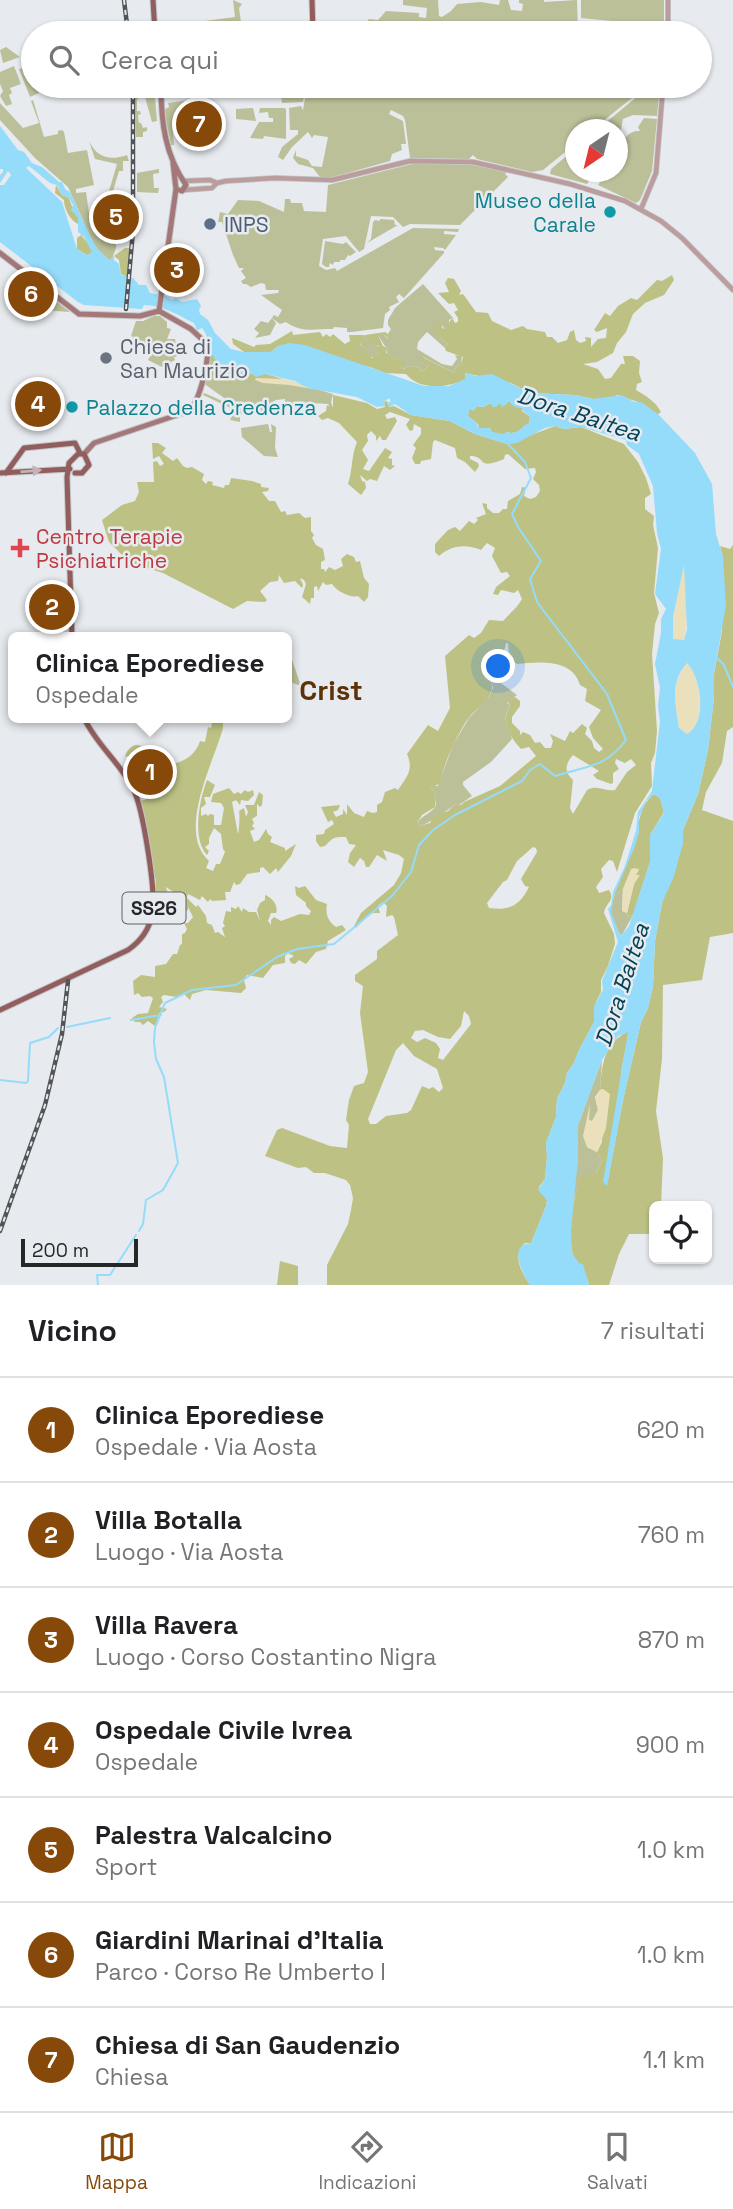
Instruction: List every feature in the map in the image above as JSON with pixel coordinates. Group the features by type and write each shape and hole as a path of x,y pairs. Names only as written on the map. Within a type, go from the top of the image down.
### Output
{"main road":[{"path":"153,0 154,21"},
{"path":"312,0 313,21"},
{"path":"160,309 179,189 178,181 183,181 167,148 162,98"},
{"path":"173,163 179,189"},
{"path":"0,254 79,314 140,316 160,309"},
{"path":"67,485 72,471 71,460 94,443 184,412 196,404 208,353 207,344 200,336 160,309"},
{"path":"75,443 89,465 82,473 61,469 3,473 24,448 75,443"},
{"path":"61,469 67,477 72,632"},
{"path":"67,477 72,471"},
{"name":"SS26","path":"0,1010 128,950 142,939 151,920 153,894 138,800 130,783 87,723"}],"street":[{"path":"668,0 668,21"},
{"path":"641,209 656,173 662,98"},
{"path":"183,181 210,180 217,183 275,178 332,180 410,161 473,162 593,189 641,209 682,238 733,290"},
{"path":"179,189 212,188 217,183"}],"green space":[{"path":"233,0 242,4 239,8 241,21 205,21 235,17"},
{"path":"403,0 438,0 439,16 442,17 457,4 481,2 499,5 500,0 508,0 511,10 522,11 523,4 519,3 519,0 577,0 578,21 367,21 378,20 386,11 419,13 419,17 426,18 427,8 403,5"},
{"path":"581,0 664,0 664,21 581,18"},
{"path":"6,47 20,57 3,63 0,50"},
{"path":"14,66 21,84 10,88 12,104 6,106 0,96 3,91 0,72"},
{"path":"135,98 139,98 139,123 143,128 147,127 147,131 143,132 143,137 136,137"},
{"path":"145,98 155,98 157,121 152,122"},
{"path":"281,98 304,98 303,102 282,103"},
{"path":"305,98 632,98 606,119 565,119 565,152 543,170 532,172 477,159 473,155 469,159 410,158 405,120 391,110 389,114 403,121 406,144 401,144 402,150 392,154 390,161 333,177 320,177 313,168 298,164 293,158 296,150 296,156 308,160 312,166 322,167 328,137 314,135 312,138 308,132 283,160 278,157 282,147 298,134 298,130 290,130 289,108 301,106 303,110"},
{"path":"635,98 659,98 657,116 633,115 623,119 610,119"},
{"path":"33,100 44,137 58,134 58,131 62,130 68,153 87,150 94,185 76,189 76,193 86,192 89,213 103,214 104,221 117,221 116,248 112,259 109,260 97,249 68,187 35,158 0,120 0,103 23,128 39,123 31,101"},
{"path":"189,100 190,104 194,105 196,100 212,105 210,109 204,108 202,116 206,123 212,116 218,116 213,137 209,127 204,129 198,117 194,119 203,140 181,138 180,130 185,129 184,122 172,123 174,145 171,145 164,110 169,107 168,103"},
{"path":"253,108 256,121 236,119 236,109"},
{"path":"260,108 286,109 286,139 264,136 263,139 250,138 259,122 273,122 268,112 259,113"},
{"path":"644,118 657,119 652,171 640,200 636,203 598,185 600,182 628,182 628,135 640,131 638,127"},
{"path":"89,141 96,151 105,157 127,155 129,161 123,161 123,171 119,171 113,191 109,191 117,164 95,159"},
{"path":"565,157 565,178 550,174 551,169"},
{"path":"416,163 473,165 507,172 505,174 508,177 460,225 410,224 403,227 393,217 371,216 364,249 359,252 346,236 323,239 319,266 326,270 335,268 337,271 413,228 459,229 458,232 444,231 444,234 456,235 445,250 434,247 444,253 404,298 399,294 396,297 399,302 389,307 383,328 352,332 347,332 347,328 334,327 308,330 286,322 280,324 272,318 274,315 278,317 282,310 261,295 278,293 279,290 266,290 265,284 261,283 251,287 243,284 241,281 246,278 241,271 244,268 239,268 222,222 218,222 220,212 228,214 238,200 259,201 284,212 285,199 290,199 291,203 302,203 304,211 326,212 328,185"},
{"path":"159,169 159,173 153,174 154,188 159,188 158,193 137,192 137,173"},
{"path":"56,185 62,195 69,198 78,217 78,224 68,214 64,200 55,193"},
{"path":"380,219 394,220 395,225 398,225 367,243 371,239 373,222"},
{"path":"81,235 92,248 92,258 77,249 77,238"},
{"path":"325,241 343,244 346,242 356,252 348,255 345,260 334,262 333,265 330,263 329,267 326,267 322,264"},
{"path":"125,248 130,248 127,277 121,274 119,260 114,256"},
{"path":"672,275 674,280 664,295 645,303 633,314 613,353 597,362 583,364 598,369 605,379 611,378 621,364 625,364 623,356 633,356 640,361 639,373 642,382 637,384 636,390 656,405 661,412 657,415 644,404 617,395 593,399 575,395 530,393 511,383 465,373 466,379 459,382 443,386 426,385 406,374 385,373 370,367 278,346 271,352 244,352 233,344 232,338 254,347 270,344 292,331 293,335 320,332 323,337 326,334 330,337 333,334 345,344 350,341 349,335 363,335 368,349 360,343 359,349 372,358 379,352 379,346 373,344 375,341 368,341 365,335 385,332 391,336 389,339 383,334 378,335 383,346 387,348 386,353 398,360 404,359 405,363 401,366 403,369 412,366 419,368 421,372 429,366 421,360 422,357 454,373 463,357 446,351 448,344 434,328 440,323 445,329 452,318 455,323 458,322 454,312 458,310 454,303 449,304 438,293 449,292 445,283 448,278 454,279 461,291 459,295 463,294 476,312 488,313 492,321 511,330 523,326 545,332 547,337 552,337 558,343 567,340 570,332 574,330 576,340 580,343 586,341 585,337 591,338 591,347 598,339 606,338 607,328 597,332 594,330 605,313 610,316 618,306 631,298 637,300 657,280 662,281"},
{"path":"26,278 70,312 16,308 16,292"},
{"path":"423,284 454,319 449,320 449,326 444,330 443,326 435,328 442,340 448,344 445,348 427,332 418,342 417,349 442,364 452,366 457,359 455,355 462,356 461,364 456,367 454,373 423,357 429,366 421,372 419,368 412,366 403,369 401,366 404,360 387,354 387,349 377,334 383,334 388,339 391,329 388,320 395,308"},
{"path":"160,316 167,322 167,328 171,329 167,339 175,339 176,346 186,347 188,353 174,357 175,360 162,367 148,360 154,349 131,336 136,321"},
{"path":"272,318 276,323 270,335 255,338 259,333 254,329 261,321 268,323"},
{"path":"363,335 367,336 368,341 375,341 380,351 374,357 367,357 358,349 359,343 367,350"},
{"path":"211,347 213,352 266,374 333,394 333,408 328,404 285,404 285,399 276,400 271,403 271,411 263,412 258,407 245,408 244,405 227,400 203,383"},
{"path":"211,347 230,374 257,374 283,380 233,380 226,385 205,373"},
{"path":"204,393 235,407 256,411 240,414 240,422 230,420 235,410 203,395"},
{"path":"333,395 367,403 377,409 385,407 384,402 387,401 389,407 394,406 411,415 450,421 475,434 507,444 555,426 564,429 581,427 624,444 638,462 651,494 645,498 645,509 654,516 653,525 658,548 654,593 659,613 652,654 657,731 651,763 652,786 635,813 617,872 613,861 609,860 601,869 603,877 596,887 599,893 609,890 611,894 604,913 614,934 615,944 601,980 594,1022 567,1073 557,1099 556,1117 546,1143 545,1179 539,1187 547,1200 546,1206 531,1243 525,1243 518,1259 530,1285 327,1285 327,1265 348,1224 353,1198 350,1185 346,1180 325,1173 314,1173 306,1167 298,1168 265,1156 277,1130 282,1128 330,1146 347,1148 349,1125 346,1120 349,1100 354,1086 364,1083 368,1072 360,1013 363,986 355,981 355,975 377,959 377,951 398,935 394,917 386,917 387,906 383,902 378,906 380,913 370,913 356,928 354,926 361,913 394,885 401,873 404,859 383,850 387,861 377,855 369,867 366,867 360,858 354,867 348,862 356,845 349,844 346,837 334,838 320,847 316,835 324,834 325,830 334,824 332,820 328,822 321,807 340,805 338,810 333,812 336,817 343,814 343,809 347,815 347,804 354,813 364,817 367,811 377,812 377,805 382,802 385,792 395,788 398,790 407,777 410,764 407,754 428,725 438,731 450,708 445,656 469,635 474,638 481,633 489,620 503,621 522,599 518,590 514,593 501,590 498,595 493,594 496,587 510,576 507,572 501,573 492,556 495,548 487,543 481,550 459,547 439,556 435,552 435,544 448,530 455,527 460,531 469,521 474,524 478,520 476,518 486,514 482,503 487,504 487,508 493,513 499,513 507,509 508,501 520,494 522,487 526,488 524,496 530,499 536,497 540,491 539,485 533,479 535,468 525,469 508,454 504,459 489,464 470,456 479,466 475,472 457,458 455,448 435,440 431,459 415,464 412,458 416,448 413,445 421,434 421,428 414,424 413,430 410,431 406,425 410,419 390,412 385,415 387,419 395,417 397,421 386,440 382,440 380,436 376,441 376,436 371,431 367,435 368,441 362,450 368,460 363,469 369,471 385,448 392,452 388,458 392,459 392,465 395,466 390,470 384,466 377,481 367,481 360,475 366,488 361,495 348,484 357,442 339,423 328,418 322,420 318,416 326,411 327,405 333,408","holes":["508,643 510,657 517,664 554,664 570,670 580,685 587,689 585,701 601,710 589,727 593,738 603,749 599,752 594,748 592,741 585,734 587,728 582,724 573,733 570,731 565,741 550,734 553,741 551,748 545,748 540,742 535,743 530,735 523,732 520,735 520,731 512,723 520,701 515,697 513,702 507,699 510,706 506,723 510,734 521,749 529,747 536,756 500,786 461,805 455,804 448,811 434,816 430,823 419,826 417,823 422,815 435,807 436,794 431,788 441,783 444,767 458,736 468,718 489,696 492,687 491,671 502,660","573,755 599,771 593,775 611,784 613,773 619,769 615,763 616,759 625,763 631,759 636,765 627,772 615,790 587,790 573,814 570,808 573,780 567,768","533,847 536,848 537,852 521,879 525,886 529,887 526,893 514,905 503,909 489,908 487,903 507,880 517,861","464,1011 471,1024 443,1060 438,1058 440,1049 436,1043 425,1038 417,1042 411,1038 415,1031 423,1030 450,1039 461,1026","403,1043 414,1056 437,1069 443,1088 439,1092 433,1087 429,1089 422,1086 407,1113 386,1116 376,1124 370,1124 368,1119 396,1050"]},
{"path":"508,398 529,416 529,423 519,431 506,432 505,435 492,433 490,428 479,428 468,416 469,409 474,410 477,406 483,407 491,403 493,407 500,403 504,405 507,404"},
{"path":"268,424 270,432 271,424 276,427 275,448 278,457 264,456 242,437 241,428"},
{"path":"152,443 166,448 162,453 173,461 177,458 183,466 192,467 204,474 202,480 206,484 208,481 213,482 212,485 224,488 229,485 231,478 252,481 261,484 261,487 269,488 268,491 262,492 269,501 275,501 281,512 311,517 311,531 314,535 312,538 316,545 323,549 325,560 321,562 321,569 325,572 329,567 335,570 343,566 341,559 347,554 354,557 356,562 360,561 364,578 369,584 368,597 364,602 358,596 344,594 332,584 326,585 323,582 318,591 317,586 314,587 314,598 311,598 310,604 302,597 306,584 304,580 300,578 302,588 295,581 284,583 279,575 278,581 270,582 260,591 267,600 265,602 247,601 233,609 163,573 126,559 109,542 102,520 122,505 135,501 139,492 137,482 154,482 153,462 157,461 160,466 164,464 159,456 153,459"},
{"path":"733,545 733,727 727,731 722,763 706,792 702,810 733,821 733,933 710,937 702,980 663,985 662,1059 656,1111 663,1158 661,1201 649,1201 649,1234 629,1234 609,1285 589,1285 572,1251 570,1232 574,1203 582,1175 596,1174 602,1161 597,1152 602,1142 603,1089 600,1090 606,1056 614,1042 629,1031 607,1185 641,1022 648,1008 653,986 655,941 662,903 683,843 683,830 698,794 708,750 714,674 722,631 723,557 720,546 730,549"},
{"path":"292,660 301,686 292,683"},
{"path":"490,675 517,695 513,702 507,702 510,706 506,722 512,739 491,762 463,782 472,796 418,826 419,820 436,805 436,794 431,788 438,786 453,745 469,718 489,697 493,688"},
{"path":"212,723 223,723 200,796 197,815 196,832 200,848 209,861 206,868 213,871 216,864 220,864 225,852 221,834 214,828 209,844 205,847 209,851 207,855 202,848 198,819 207,780 215,785 210,797 204,797 206,804 201,808 201,816 214,815 214,825 221,825 224,808 221,803 211,802 213,794 229,788 234,794 253,790 254,795 248,801 241,800 240,805 236,800 232,802 238,834 239,811 244,808 246,817 248,812 245,805 254,805 259,792 263,795 262,805 260,807 257,804 257,816 252,819 255,829 250,831 254,842 259,840 266,829 272,837 270,842 285,848 285,851 296,844 291,856 278,872 276,868 270,874 263,867 260,872 247,874 240,884 236,885 234,882 230,892 225,892 226,900 210,899 208,902 202,896 200,900 188,894 187,898 196,907 198,905 215,933 225,937 222,928 225,926 223,923 226,911 231,912 231,907 236,909 238,906 242,912 243,908 256,912 260,921 257,910 265,900 265,895 272,899 276,907 276,913 271,913 268,921 271,925 274,917 281,921 300,914 309,915 311,911 306,903 296,895 295,886 305,886 316,900 327,904 331,923 336,927 342,925 346,930 328,941 326,949 316,952 306,964 299,960 295,964 291,963 289,959 294,956 288,953 285,963 273,965 263,978 247,975 244,980 246,988 241,993 206,990 192,994 190,1000 184,994 177,997 164,995 159,1007 167,1009 160,1012 155,1026 148,1021 143,1025 132,1018 148,1013 153,998 142,997 138,993 134,995 133,981 141,975 155,977 155,966 166,964 173,954 177,954 182,944 182,934 187,929 184,923 188,923 193,917 188,907 184,912 187,918 180,916 179,909 187,906 179,902 175,893 166,887 168,894 162,897 162,904 169,914 164,918 161,911 161,919 156,918 153,921 156,879 152,876 140,801 147,799 136,788 131,762 128,756 125,757 131,747 141,746 145,752 134,764 136,774 153,795 155,796 156,792 161,796 160,791 172,781 168,772 171,764 193,753 200,741 205,742 208,727 211,728"},
{"path":"654,794 660,798 664,812 650,835 650,862 633,915 628,917 639,869 628,877 623,889 614,896 633,848 641,813"},
{"path":"623,889 622,911 627,913 628,917 633,915 622,935 610,912 614,896"},
{"path":"602,1060 600,1090 595,1097 598,1110 592,1122 589,1120 590,1106 587,1147 597,1152 602,1161 596,1174 577,1190 572,1206 578,1158 578,1125"},
{"path":"280,1261 298,1266 298,1285 277,1285"}],"sand":[{"path":"283,379 318,390 263,383 255,380"},
{"path":"685,558 684,640 673,639 673,617"},
{"path":"687,663 696,678 700,699 697,720 687,734 679,728 676,685"},
{"path":"631,869 639,869 636,875 640,875 634,884 627,913 622,911 623,889"},
{"path":"603,1089 610,1094 606,1128 597,1152 587,1147 583,1136 590,1104 589,1120 592,1121 598,1110 595,1097"}],"water":[{"name":"Dora Baltea","path":"0,126 32,163 62,182 70,192 97,248 109,260 114,256 121,275 133,278 139,285 146,285 150,293 172,300 176,298 182,302 197,299 201,306 200,314 231,349 271,352 278,346 289,343 305,345 424,386 449,386 466,379 465,373 476,376 492,374 530,393 575,395 593,399 622,395 634,402 641,402 659,415 695,453 712,484 716,534 723,557 726,605 714,674 708,750 698,794 683,830 683,843 674,876 662,903 655,941 653,986 648,1008 641,1022 623,1100 607,1186 603,1182 628,1032 618,1036 602,1060 578,1125 572,1253 579,1263 583,1264 589,1285 530,1285 518,1254 524,1245 531,1243 546,1206 547,1200 538,1190 545,1179 546,1143 556,1117 557,1099 567,1073 594,1022 594,1006 603,990 602,981 618,942 608,909 636,831 638,812 652,791 660,721 660,688 655,664 661,619 666,609 655,594 661,549 653,486 639,454 627,445 626,440 581,427 545,428 517,443 507,444 475,434 450,421 411,415 395,404 389,407 389,398 384,402 385,406 377,407 357,397 308,388 295,381 266,374 256,377 252,374 221,373 220,363 213,357 205,332 202,328 197,330 194,323 151,305 144,305 142,309 84,305 0,242 0,185 4,185 11,175 8,171 0,183 3,169 0,169","holes":["29,166 50,183 57,185 62,195 69,198 73,205 71,210 78,217 78,232 92,252 87,255 77,249 62,202 26,168","507,400 515,407 522,408 529,416 529,423 514,433 505,434 492,432 490,428 479,428 468,416 469,409 474,411 477,406 483,407 491,403 496,407 500,403 502,407 507,404","684,565 687,629 684,640 673,639 673,617","687,663 699,688 698,720 687,734 679,728 677,719 675,693 678,677","654,794 660,798 664,813 650,835 650,862 629,926 622,935 611,912 614,896 635,846 639,817 647,800"]}],"waterway":[{"path":"139,1231 143,1224 146,1200 163,1190 178,1163 164,1077 156,1059 154,1042 155,1028 165,1003 192,990 236,985 277,957 297,949 334,944 392,896 411,872 419,845 433,830 455,815 522,781 530,770 540,764 555,776 586,768 610,756 626,740 607,694 537,602 530,579 541,561 512,514 531,478 525,462 507,443"},
{"path":"717,658 724,665 733,687"},
{"path":"131,1020 161,1015"},
{"path":"67,1027 110,1018"},
{"path":"0,1080 26,1083 30,1043 49,1037 58,1028"},
{"path":"98,1285 97,1275 110,1275 136,1235"}],"railway":[{"path":"124,0 127,21"},
{"path":"126,309 133,231 133,98"},
{"path":"0,1231 45,1105 62,1034 68,981"}],"place":[{"name":"Chiesa di San Gaudenzio","path":"199,124"},
{"name":"Museo della Carale","path":"610,212"},
{"name":"Palestra Valcalcino","path":"116,217"},
{"name":"INPS","path":"210,224"},
{"name":"Villa Ravera","path":"177,270"},
{"name":"Giardini Marinai d’Italia","path":"31,294"},
{"name":"Chiesa di San Maurizio","path":"106,358"},
{"name":"Ospedale Civile Ivrea","path":"38,404"},
{"name":"Palazzo della Credenza","path":"72,407"},
{"name":"Centro Terapie Psichiatriche","path":"20,548"},
{"name":"Villa Botalla","path":"52,607"},
{"name":"Clinica Eporediese","path":"150,772"}],"district":[{"name":"Crist","path":"331,690"}]}
